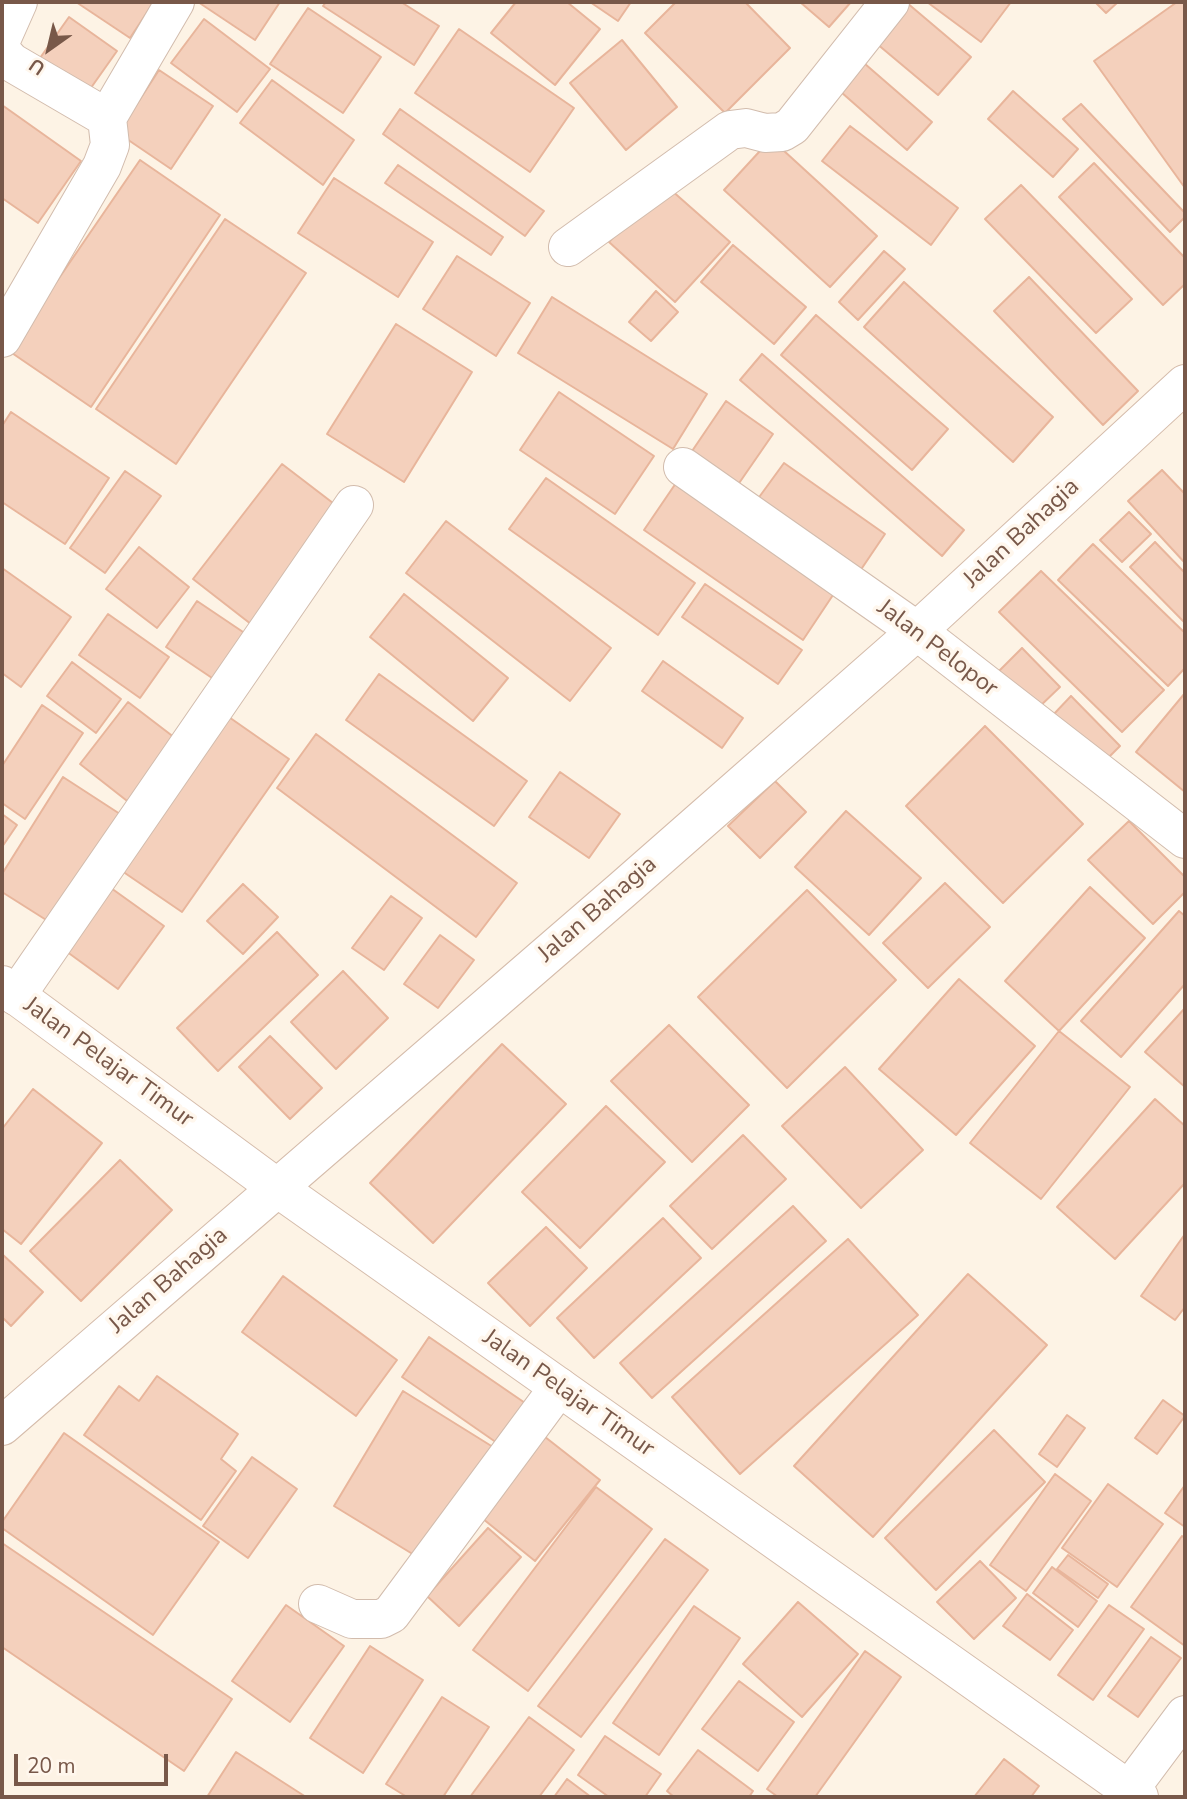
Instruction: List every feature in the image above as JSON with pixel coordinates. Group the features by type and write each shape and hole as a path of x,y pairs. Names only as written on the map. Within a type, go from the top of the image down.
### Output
{"street":[{"path":"2,38 18,2"},
{"path":"2,338 102,166 110,145 107,118 175,2"},
{"path":"568,247 730,130 746,128 765,133 782,132 792,126 890,2"},
{"path":"2,52 11,62 107,118"},
{"name":"Jalan Bahagia","path":"2,1426 917,631 1185,384"},
{"name":"Jalan Pelopor","path":"683,467 917,631 1185,839"},
{"path":"9,990 354,505"},
{"name":"Jalan Pelajar Timur","path":"9,990 276,1187 1134,1794"},
{"path":"318,1604 352,1619 381,1619 391,1614 559,1387"},
{"path":"1134,1794 1185,1715"}],"building":[{"path":"76,2 154,2 130,38"},
{"path":"198,2 280,2 255,40"},
{"path":"326,2 401,2 439,26 414,65 323,6"},
{"path":"516,2 567,2 600,29 555,85 491,33"},
{"path":"590,2 631,2 618,21"},
{"path":"676,2 745,2 790,48 725,113 645,33"},
{"path":"800,2 851,2 829,27"},
{"path":"906,2 971,57 938,95 870,38"},
{"path":"927,2 1011,2 981,42"},
{"path":"1095,2 1118,2 1106,13"},
{"path":"1177,2 1185,2 1185,188 1094,61"},
{"path":"308,8 381,57 343,113 270,64"},
{"path":"69,17 117,51 88,92 40,58"},
{"path":"204,19 270,69 237,112 171,63"},
{"path":"459,29 574,108 530,172 415,93"},
{"path":"622,40 677,107 626,150 570,83"},
{"path":"857,57 932,122 907,150 833,85"},
{"path":"159,70 213,106 171,169 118,133"},
{"path":"272,80 354,140 323,185 240,123"},
{"path":"1013,91 1078,149 1053,177 988,119"},
{"path":"1081,104 1185,213 1185,217 1170,232 1063,119"},
{"path":"2,105 81,161 38,223 2,198"},
{"path":"400,109 544,211 525,236 383,134"},
{"path":"850,126 958,208 931,245 822,161"},
{"path":"771,139 877,236 830,287 724,190"},
{"path":"140,160 220,215 91,407 9,351"},
{"path":"1094,163 1185,258 1185,284 1163,305 1059,197"},
{"path":"398,165 503,237 491,255 385,183"},
{"path":"334,178 433,242 398,297 298,233"},
{"path":"662,182 730,242 675,302 609,242"},
{"path":"1021,185 1132,299 1096,333 985,219"},
{"path":"225,219 306,273 176,464 96,409"},
{"path":"733,245 806,307 774,344 701,282"},
{"path":"884,251 905,269 858,320 839,302"},
{"path":"457,256 530,303 496,356 423,309"},
{"path":"1029,277 1138,391 1103,425 994,311"},
{"path":"904,282 1053,417 1013,462 864,327"},
{"path":"656,291 678,312 651,341 629,322"},
{"path":"552,297 707,394 673,449 518,353"},
{"path":"816,315 948,429 912,470 781,355"},
{"path":"396,324 472,372 404,482 327,434"},
{"path":"762,354 964,530 942,556 740,380"},
{"path":"559,392 654,456 615,514 520,450"},
{"path":"726,401 773,434 735,489 688,457"},
{"path":"11,412 109,478 65,544 2,502 2,426"},
{"path":"784,463 885,534 860,571 757,500"},
{"path":"282,464 346,513 256,628 193,579"},
{"path":"1162,470 1185,494 1185,563 1128,501"},
{"path":"125,471 161,496 105,573 70,548"},
{"path":"546,478 695,583 658,635 509,529"},
{"path":"676,483 835,592 803,640 644,530"},
{"path":"1129,512 1151,534 1122,562 1100,540"},
{"path":"446,521 611,648 570,701 406,573"},
{"path":"1155,542 1185,573 1185,623 1130,567"},
{"path":"1093,544 1185,633 1185,668 1168,686 1058,580"},
{"path":"139,547 189,587 157,628 106,589"},
{"path":"2,568 71,617 21,687 2,673"},
{"path":"1041,571 1164,690 1122,732 999,612"},
{"path":"705,584 802,650 778,684 682,617"},
{"path":"404,594 508,678 473,721 370,637"},
{"path":"197,601 249,636 218,682 166,647"},
{"path":"108,614 169,657 140,698 79,655"},
{"path":"1022,648 1060,687 1037,709 999,671"},
{"path":"663,661 743,718 722,748 642,691"},
{"path":"72,662 121,699 96,733 47,696"},
{"path":"379,674 527,781 494,826 346,720"},
{"path":"1185,693 1185,792 1136,752"},
{"path":"1071,696 1120,746 1102,764 1053,715"},
{"path":"128,702 179,741 131,804 80,764"},
{"path":"42,705 83,733 25,819 2,803 2,766"},
{"path":"226,715 289,759 182,912 119,869"},
{"path":"985,726 1083,824 1003,903 906,806"},
{"path":"316,734 517,883 476,937 277,788"},
{"path":"560,772 620,814 589,858 529,817"},
{"path":"63,777 120,814 51,923 2,892 2,874"},
{"path":"775,781 806,812 760,858 728,826"},
{"path":"846,811 921,878 869,935 795,867"},
{"path":"2,814 17,825 2,847"},
{"path":"1129,821 1185,877 1185,892 1153,924 1088,860"},
{"path":"104,883 164,926 118,989 59,946"},
{"path":"945,883 990,927 928,988 883,943"},
{"path":"243,884 278,917 243,954 207,921"},
{"path":"1090,887 1145,938 1059,1031 1005,981"},
{"path":"807,890 896,980 787,1088 698,997"},
{"path":"391,896 422,918 384,970 352,948"},
{"path":"1179,911 1185,916 1185,984 1121,1057 1081,1021"},
{"path":"277,932 318,975 218,1071 177,1028"},
{"path":"440,935 474,960 438,1008 404,984"},
{"path":"343,971 388,1018 336,1069 291,1022"},
{"path":"959,979 1035,1046 956,1135 879,1069"},
{"path":"1185,1008 1185,1087 1145,1052"},
{"path":"669,1025 749,1105 692,1162 611,1081"},
{"path":"1059,1031 1130,1087 1041,1199 970,1143"},
{"path":"270,1036 322,1088 290,1119 239,1067"},
{"path":"502,1044 566,1104 433,1243 370,1183"},
{"path":"845,1067 923,1150 861,1208 782,1126"},
{"path":"33,1089 102,1143 21,1244 2,1229 2,1129"},
{"path":"1155,1099 1185,1126 1185,1183 1115,1259 1057,1207"},
{"path":"606,1106 665,1162 580,1248 522,1192"},
{"path":"743,1135 786,1179 712,1249 670,1206"},
{"path":"120,1160 172,1210 81,1301 30,1251"},
{"path":"793,1206 826,1241 652,1398 620,1363"},
{"path":"663,1218 701,1258 594,1358 557,1318"},
{"path":"546,1227 587,1268 530,1326 488,1283"},
{"path":"1185,1234 1185,1307 1175,1320 1141,1296"},
{"path":"848,1239 918,1315 740,1474 672,1397"},
{"path":"2,1254 43,1292 11,1326 2,1317"},
{"path":"968,1274 1047,1345 873,1537 794,1466"},
{"path":"283,1276 397,1360 356,1416 242,1332"},
{"path":"429,1337 528,1405 500,1445 402,1377"},
{"path":"157,1376 238,1434 221,1459 236,1471 201,1520 84,1435 119,1386 139,1401"},
{"path":"403,1391 493,1447 424,1561 334,1506"},
{"path":"1163,1400 1185,1416 1157,1454 1135,1438"},
{"path":"1067,1415 1085,1428 1057,1467 1039,1454"},
{"path":"994,1430 1045,1482 936,1590 885,1538"},
{"path":"64,1433 219,1542 153,1635 2,1528 2,1522"},
{"path":"540,1433 600,1480 535,1561 477,1514"},
{"path":"252,1457 297,1489 248,1558 203,1526"},
{"path":"1055,1474 1091,1501 1026,1591 990,1565"},
{"path":"1108,1484 1163,1524 1117,1587 1062,1548"},
{"path":"1185,1485 1185,1527 1165,1513"},
{"path":"596,1487 652,1529 528,1691 473,1650"},
{"path":"488,1528 521,1557 459,1626 427,1596"},
{"path":"1182,1536 1185,1538 1185,1646 1131,1607"},
{"path":"665,1539 708,1570 581,1737 538,1706"},
{"path":"2,1543 232,1699 184,1771 2,1647"},
{"path":"1068,1555 1108,1584 1098,1598 1057,1569"},
{"path":"980,1561 1016,1598 974,1639 937,1602"},
{"path":"1052,1567 1097,1601 1078,1627 1033,1593"},
{"path":"1027,1594 1073,1630 1050,1660 1003,1626"},
{"path":"798,1602 858,1654 802,1717 743,1664"},
{"path":"286,1605 344,1646 290,1722 232,1681"},
{"path":"1109,1605 1144,1629 1093,1700 1058,1675"},
{"path":"694,1606 740,1638 659,1755 613,1723"},
{"path":"1151,1637 1181,1658 1138,1717 1108,1696"},
{"path":"370,1646 423,1680 363,1773 310,1738"},
{"path":"865,1651 901,1677 815,1797 778,1797 767,1789"},
{"path":"739,1681 794,1722 758,1771 702,1729"},
{"path":"442,1697 489,1727 443,1797 407,1797 386,1784"},
{"path":"529,1717 574,1750 539,1797 470,1797"},
{"path":"605,1736 661,1774 645,1797 609,1797 578,1775"},
{"path":"698,1750 753,1791 749,1797 674,1797 667,1791"},
{"path":"236,1752 306,1797 207,1797"},
{"path":"1004,1759 1039,1786 1031,1797 974,1797"},
{"path":"567,1779 591,1797 554,1797"}]}
